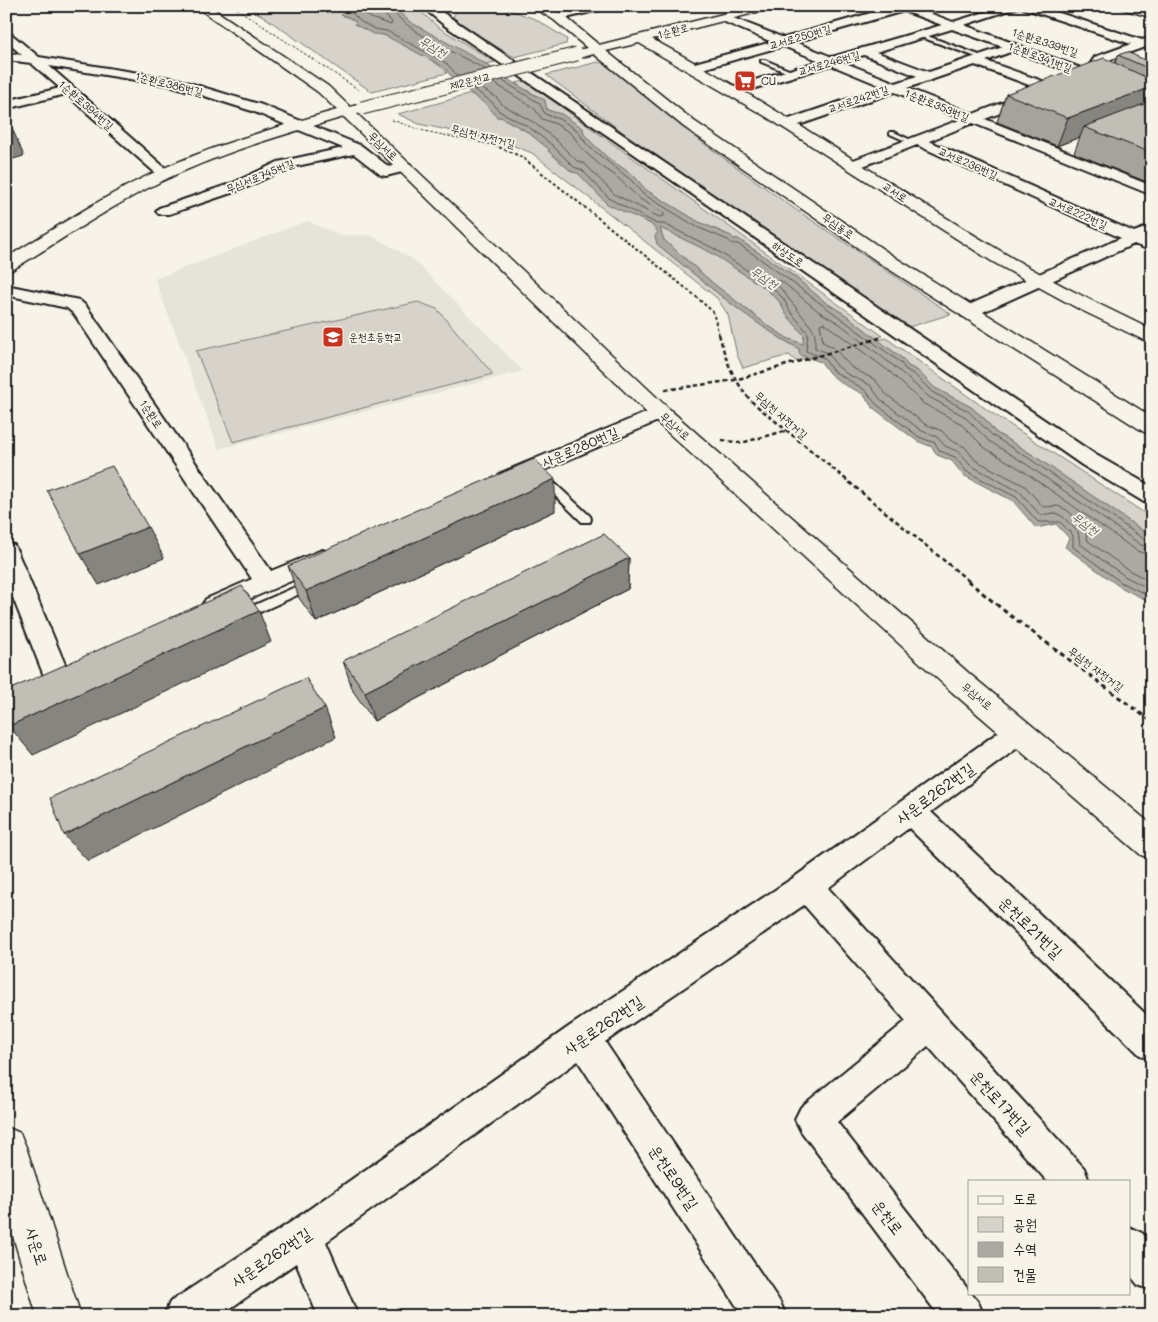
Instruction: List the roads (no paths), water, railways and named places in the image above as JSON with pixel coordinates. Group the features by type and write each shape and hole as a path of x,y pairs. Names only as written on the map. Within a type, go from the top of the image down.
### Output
{"street":[{"name":"무심서로","path":"201,6 355,110 405,167 660,413 873,605 1152,845"},
{"name":"하상도로","path":"426,6 448,24 619,137 1089,460 1152,497"},
{"name":"무심동로","path":"537,6 558,17 595,50 689,124 890,262 1152,427"},
{"path":"558,17 603,6"},
{"name":"1순환로","path":"577,54 770,6"},
{"name":"교서로246번길","path":"735,90 1017,6"},
{"path":"1027,6 1148,44"},
{"path":"1125,6 1152,14"},
{"name":"1순환로341번길","path":"902,7 1089,75 1149,114"},
{"name":"교서로250번길","path":"695,67 902,7"},
{"name":"1순환로339번길","path":"957,12 993,24"},
{"name":"1순환로353번길","path":"724,18 1152,191"},
{"name":"1순환로394번길","path":"8,39 165,174"},
{"name":"교서로","path":"642,39 735,90 978,245 1039,281 1152,338"},
{"path":"1095,58 1148,44"},
{"name":"교서로242번길","path":"788,124 893,87 1015,48"},
{"name":"교서로246번길","path":"866,52 928,76"},
{"name":"제2운천교","path":"355,110 577,54"},
{"name":"1순환로386번길","path":"6,56 176,83 301,124 357,149 386,172 405,167"},
{"path":"1095,58 1117,65"},
{"path":"1089,75 1095,58"},
{"path":"980,59 1052,89"},
{"name":"교서로236번길","path":"852,164 970,118 1089,75"},
{"path":"6,105 69,90"},
{"path":"6,266 98,210 165,174 225,149 301,124 355,110"},
{"name":"교서로236번길","path":"914,141 1019,186"},
{"path":"1059,152 1076,145"},
{"name":"무심서로745번길","path":"164,211 238,186 283,165 357,149"},
{"name":"교서로222번길","path":"1019,186 1152,246"},
{"name":"교서로222번길","path":"968,312 1136,239 1152,230"},
{"name":"1순환로","path":"6,290 73,304 80,310 266,582"},
{"name":"사운로280번길","path":"484,488 660,413"},
{"path":"6,551 57,676"},
{"path":"193,615 338,551"},
{"name":"사운로262번길","path":"184,1316 304,1235 582,1038 807,886 1019,732"},
{"name":"운천로21번길","path":"911,811 1152,1043"},
{"name":"운천로17번길","path":"807,886 1070,1180"},
{"name":"운천로","path":"930,1023 813,1119 964,1316"},
{"name":"운천로9번길","path":"582,1038 766,1316"},
{"name":"사운로","path":"6,1147 60,1316"},
{"path":"304,1235 338,1316"},
{"path":"1130,1247 1152,1271"}],"lane":[{"path":"920,35 980,59"},
{"name":"교서로246번길","path":"763,61 793,73"},
{"path":"892,133 914,141"},
{"path":"527,488 545,480 586,519"},
{"path":"231,620 321,580"}],"water":[{"name":"무심천","path":"336,6 389,6 410,22 486,64 521,88 545,100 547,110 561,114 583,128 584,134 592,143 608,158 634,176 646,190 699,222 734,239 738,239 795,277 825,302 846,315 903,359 908,366 918,371 935,388 971,407 985,419 995,432 1033,455 1152,537 1152,603 1120,587 1065,547 1069,538 1056,524 1036,528 1013,501 963,475 952,461 937,455 932,447 917,441 872,407 863,394 841,383 829,373 821,362 800,355 799,349 761,326 726,300 657,244 655,236 658,232 651,224 607,204 578,173 572,172 548,151 550,150 526,131 501,117 497,117 485,104 456,81 444,67 384,35 373,34 354,24 356,22 349,17 341,15 344,12","holes":["660,228 710,252 765,288 779,301 786,314 804,335 803,344 787,338 767,325 714,284 664,240"]}],"place":[{"name":"CU","path":"745,81"},
{"name":"운천초등학교","path":"333,337"}]}
